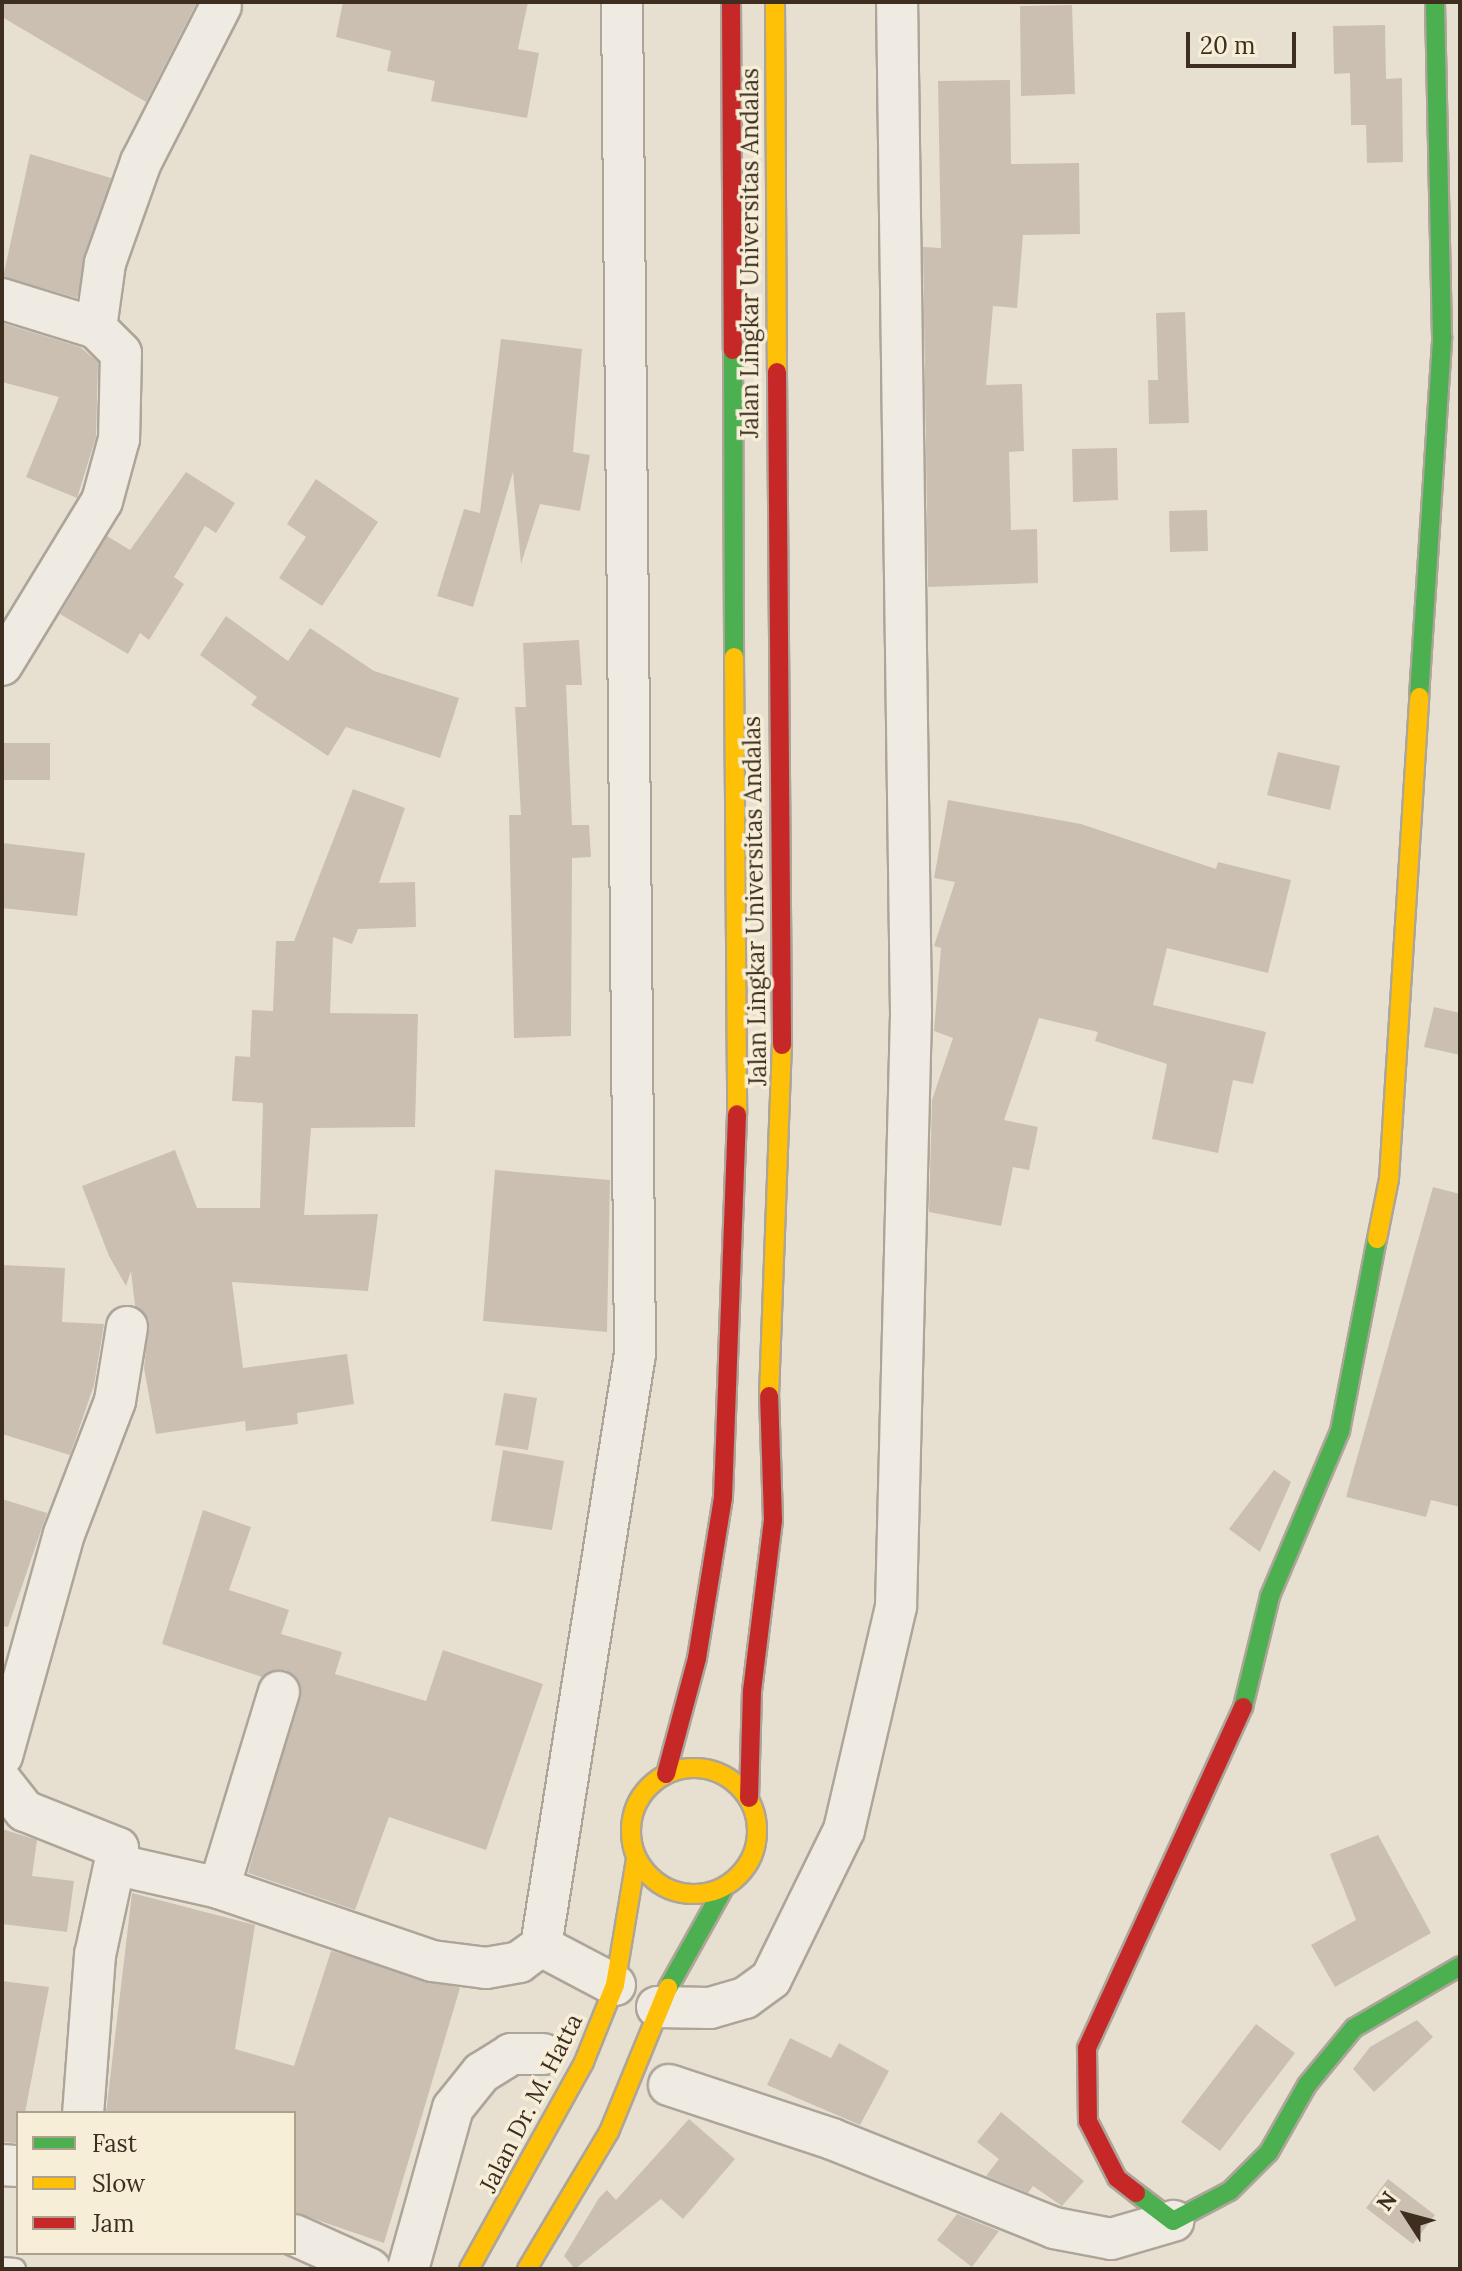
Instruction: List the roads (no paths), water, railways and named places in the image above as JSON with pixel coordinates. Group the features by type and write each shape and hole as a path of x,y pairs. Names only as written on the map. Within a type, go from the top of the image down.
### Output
{"street":[{"path":"118,1865 219,1888 432,1961 486,1968 519,1962 541,1946 635,1354 622,2"},
{"name":"Jalan Lingkar Universitas Andalas","path":"666,1774 697,1658 723,1497 737,1210 731,2"},
{"name":"Jalan Lingkar Universitas Andalas","path":"749,1798 752,1691 773,1520 769,1385 782,1118 775,2"},
{"path":"657,2007 710,2008 745,1998 771,1979 844,1830 896,1607 911,1013 897,2"},
{"path":"1173,2221 1117,2178 1088,2121 1087,2048 1238,1726 1270,1596 1340,1431 1389,1179 1452,155 1435,2"},
{"path":"96,328 105,263 141,162 221,6"},
{"path":"2,299 96,328 121,353 119,439 102,501 2,665"},
{"path":"2,1756 64,1534 115,1401 127,1327"},
{"path":"219,1888 279,1692"},
{"path":"527,2269 609,2132 657,2007 724,1888 746,1867 758,1838 749,1798 712,1771 666,1774 634,1811 636,1859 673,1892 724,1888"},
{"path":"2,1782 25,1811 112,1842 118,1865 95,1955 83,2111"},
{"name":"Jalan Dr. M. Hatta","path":"469,2269 584,2062 615,1985 636,1859"},
{"path":"541,1946 615,1985"},
{"path":"669,2085 832,2139 1054,2228 1111,2239 1173,2221 1230,2191 1269,2152 1307,2085 1354,2028 1460,1966"},
{"path":"408,2269 453,2108 481,2073 511,2054 543,2054"},
{"path":"296,2236 370,2269"}],"lane":[{"path":"2,2268 15,2269"}]}
